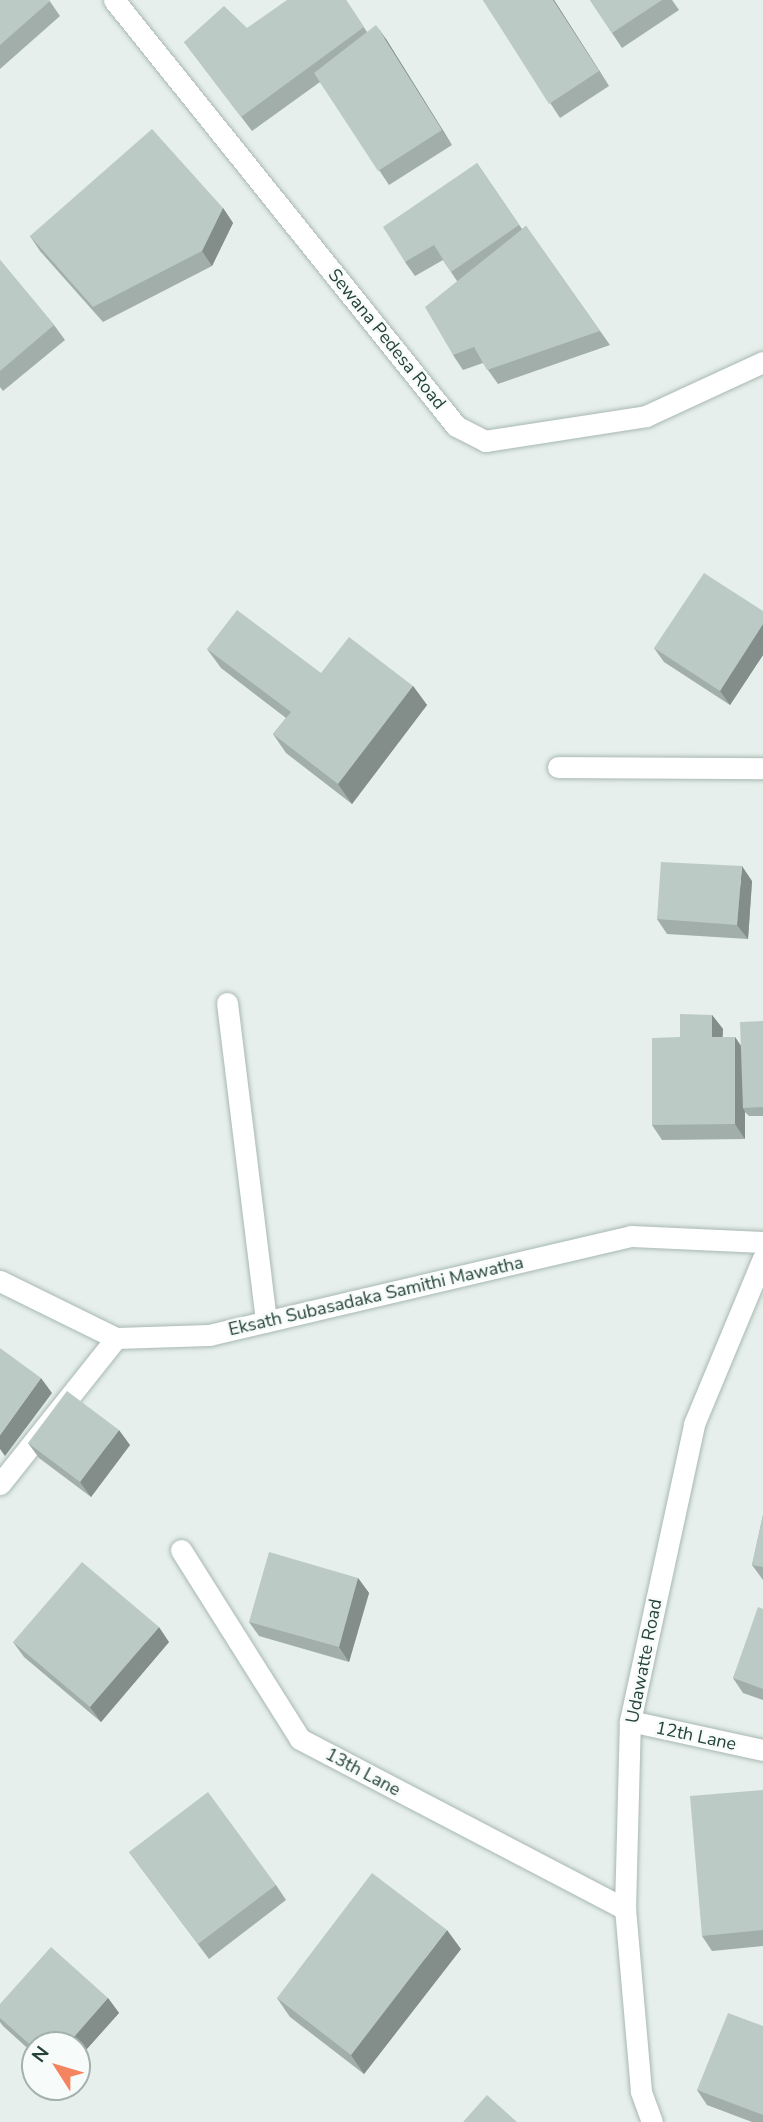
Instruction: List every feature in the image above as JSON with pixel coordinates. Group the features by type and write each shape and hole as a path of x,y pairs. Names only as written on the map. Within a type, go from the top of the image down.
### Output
{"street":[{"name":"Sewana Pedesa Road","path":"114,0 456,426 485,441 646,416 763,362"},
{"path":"558,767 763,768"},
{"path":"227,1003 266,1322"},
{"name":"Eksath Subasadaka Samithi Mawatha","path":"0,1281 116,1338 209,1335 631,1236 763,1242"},
{"name":"Udawatte Road","path":"652,2122 641,2091 625,1909 630,1721 694,1424 763,1258"},
{"path":"0,1485 116,1338"},
{"name":"13th Lane","path":"181,1550 300,1739 625,1909"},
{"name":"12th Lane","path":"630,1721 763,1750"}],"building":[{"path":"0,0 49,0 50,1 0,45"},
{"path":"287,0 346,0 364,27 241,117 184,42 224,6 247,28"},
{"path":"483,0 553,0 599,71 549,104"},
{"path":"590,0 662,0 612,33"},
{"path":"376,25 442,130 378,171 314,73"},
{"path":"152,129 223,208 202,251 93,307 30,236"},
{"path":"477,163 519,225 451,272 434,245 405,262 383,227"},
{"path":"526,226 600,331 487,370 474,347 453,355 425,307"},
{"path":"0,260 54,325 0,371"},
{"path":"704,573 763,611 763,624 720,691 654,648"},
{"path":"237,610 321,673 349,637 413,686 338,784 273,734 291,712 207,649"},
{"path":"661,862 742,866 737,925 657,919"},
{"path":"680,1014 712,1015 712,1037 735,1037 735,1124 652,1125 652,1038 680,1037"},
{"path":"763,1021 763,1107 743,1108 740,1022"},
{"path":"0,1348 41,1378 0,1435"},
{"path":"67,1391 119,1430 80,1482 28,1443"},
{"path":"763,1515 763,1567 752,1565"},
{"path":"269,1552 358,1578 339,1647 249,1622"},
{"path":"82,1562 159,1627 90,1707 13,1642"},
{"path":"758,1607 763,1609 763,1689 733,1678"},
{"path":"763,1790 763,1930 702,1936 690,1796"},
{"path":"208,1792 276,1885 198,1944 129,1852"},
{"path":"372,1873 447,1930 351,2055 277,1998"},
{"path":"51,1947 108,1998 79,2031 21,2031 21,2037 0,2018 0,2004"},
{"path":"728,2013 763,2026 763,2115 697,2090"},
{"path":"487,2095 517,2122 463,2122"}]}
